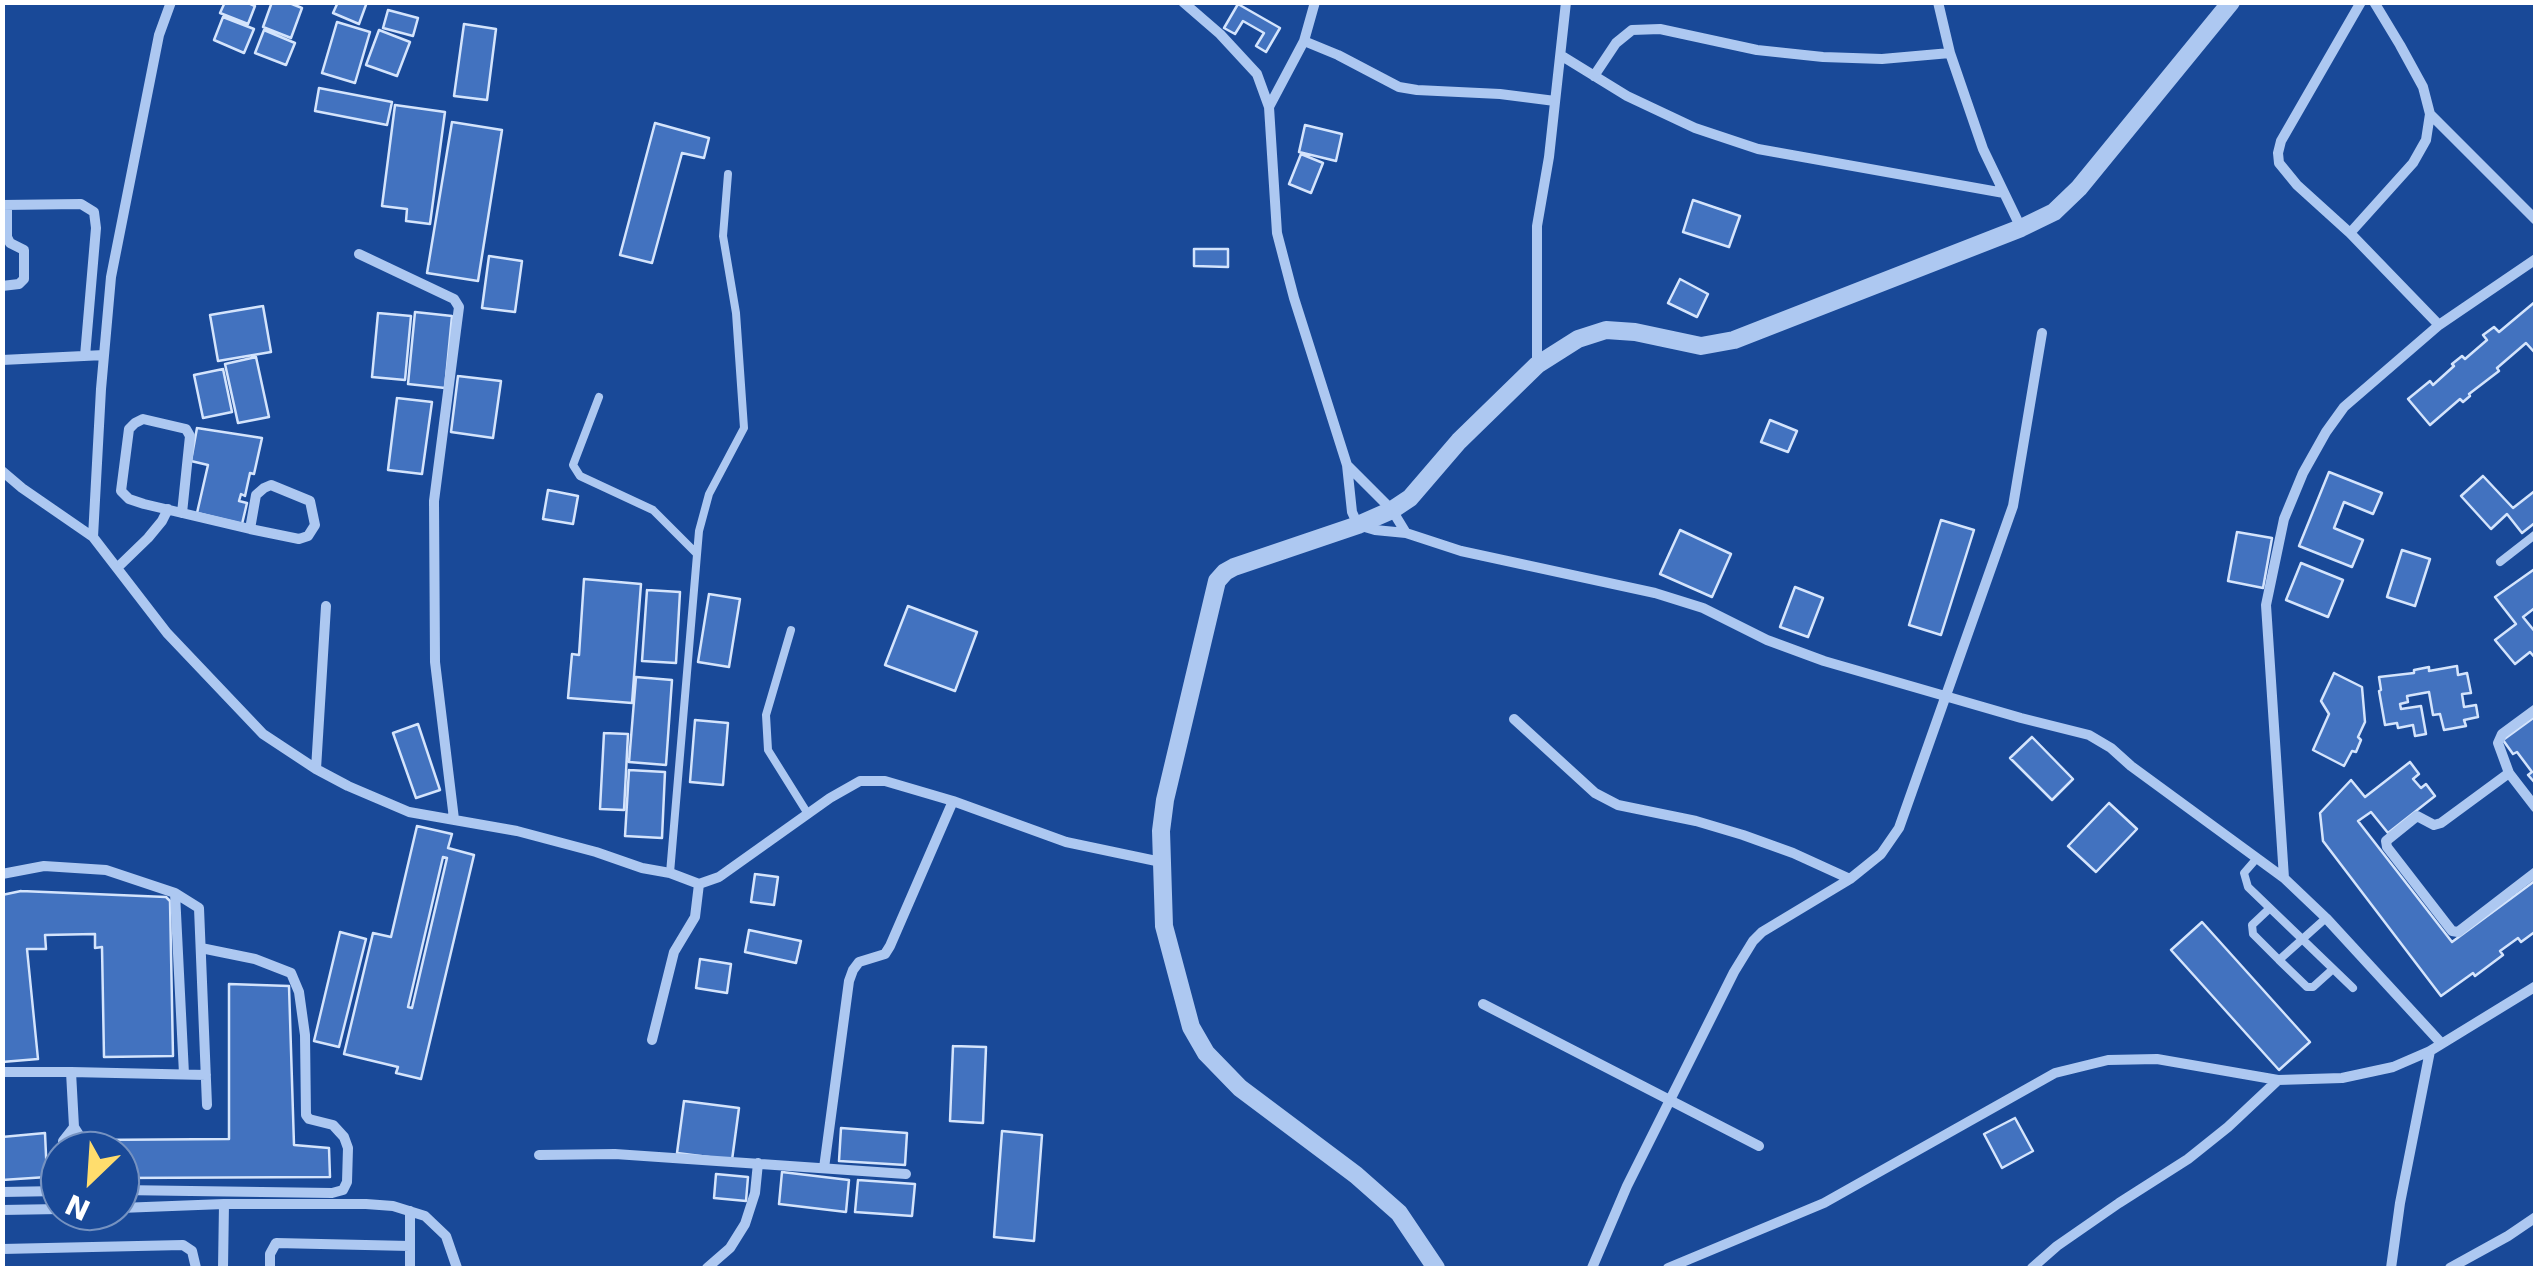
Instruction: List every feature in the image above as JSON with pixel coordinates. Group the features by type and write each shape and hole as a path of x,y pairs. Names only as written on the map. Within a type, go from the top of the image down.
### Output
{"street":[{"path":"94,537 111,277 160,35 171,2"},
{"path":"1183,2 1257,74 1269,106 1277,233 1347,465 1358,525"},
{"path":"1269,106 1304,41 1315,2"},
{"path":"1537,366 1537,226 1566,2"},
{"path":"1938,2 1950,53 1983,149 2021,228"},
{"path":"1436,1268 1399,1213 1356,1175 1240,1088 1206,1053 1191,1027 1164,926 1161,831 1164,800 1216,581 1234,567 1358,525 1410,498 1459,441 1537,366 1578,338 1606,330 1636,332 1701,346 1734,340 2054,212 2079,188 2231,2"},
{"path":"2361,2 2281,141 2280,163 2439,325"},
{"path":"2350,233 2413,162 2426,140 2430,114 2423,87 2374,2"},
{"path":"1594,76 1616,43 1632,30 1660,29 1756,50 1823,56 1882,60 1950,53"},
{"path":"1304,41 1399,86 1555,100"},
{"path":"1562,56 1627,96 1695,128 1758,149 2004,193"},
{"path":"2430,114 2536,220"},
{"path":"2,286 20,284 24,279 24,250 7,238 5,205 82,204 94,212 85,356"},
{"path":"359,254 454,299 459,306 433,520 435,662 454,819"},
{"path":"2284,878 2266,605 2284,518 2326,432 2344,407 2439,325 2536,258"},
{"path":"1592,1268 1627,1186 1753,940 1850,879 1881,854 1899,828 2014,506 2042,333"},
{"path":"2,360 104,355"},
{"path":"182,512 190,436 186,429 144,419 135,423 129,430 121,491 129,499 250,529 298,540 308,536 315,524 310,502 271,484 256,495 250,529"},
{"path":"1347,465 1392,510 1406,533"},
{"path":"2,471 65,520 94,537 167,633 262,734 316,770 409,812 516,831 699,884 718,877 860,781 885,781 954,801 1066,842 1161,862"},
{"path":"117,568 162,522 168,509"},
{"path":"1358,525 1656,593 1702,608 1767,640 1824,661 2089,735 2284,878 2326,918 2440,1043"},
{"path":"316,770 326,606"},
{"path":"2536,709 2502,734 2498,744 2509,773 2536,808"},
{"path":"1514,718 1595,793 1618,805 1743,835 1793,852 1850,879"},
{"path":"2509,773 2441,824 2434,825 2417,816 2386,841 2387,847 2452,930 2458,932 2536,872"},
{"path":"824,1168 853,970 860,962 885,954 890,946 954,801"},
{"path":"2,874 44,866 106,870 175,893 199,908 207,1105"},
{"path":"652,1040 674,952 694,917 699,884"},
{"path":"175,893 184,1074"},
{"path":"140,1190 332,1193 343,1190 347,1182 348,1148 344,1136 333,1125 309,1119 306,1114 305,1035 299,992 291,974 255,959 201,948"},
{"path":"1668,1268 1824,1202 2055,1073 2108,1060 2158,1059 2278,1080 2342,1078 2394,1067 2430,1051 2536,986"},
{"path":"1483,1004 1760,1146"},
{"path":"2392,1268 2400,1203 2430,1051"},
{"path":"2,1072 206,1075"},
{"path":"70,1072 76,1131"},
{"path":"2032,1268 2088,1224 2188,1159 2278,1080"},
{"path":"71,1131 74,1127"},
{"path":"539,1155 615,1154 906,1174"},
{"path":"707,1268 730,1248 745,1224 755,1193 758,1163"},
{"path":"2,1192 40,1191"},
{"path":"223,1268 224,1204"},
{"path":"140,1207 393,1206 425,1216 446,1236 457,1268"},
{"path":"2,1210 40,1210"},
{"path":"410,1212 410,1268"},
{"path":"2450,1268 2536,1217"},
{"path":"270,1268 270,1254 276,1243 410,1246"},
{"path":"2,1249 183,1246 192,1252 196,1268"}],"lane":[{"path":"670,873 699,531 709,494 744,428 736,312 723,236 728,174"},
{"path":"599,397 573,465 580,476 653,510 696,552"},
{"path":"2500,562 2536,534"},
{"path":"792,630 766,714 768,750 808,814"},
{"path":"2257,858 2244,874 2248,887 2353,988"},
{"path":"2270,908 2252,925 2254,934 2308,988 2333,970"},
{"path":"2280,960 2326,918"}],"building":[{"path":"225,2 255,6 248,24 220,13"},
{"path":"272,2 302,8 291,38 263,27"},
{"path":"338,2 367,2 359,24 333,13"},
{"path":"1238,4 1280,28 1266,52 1256,46 1264,33 1243,21 1235,34 1224,28"},
{"path":"388,10 418,18 413,36 383,28"},
{"path":"223,17 254,29 244,53 214,40"},
{"path":"337,22 370,32 355,83 322,73"},
{"path":"464,24 496,29 487,100 454,96"},
{"path":"264,30 295,43 286,65 255,53"},
{"path":"379,30 410,42 397,76 366,65"},
{"path":"319,88 392,102 387,125 315,111"},
{"path":"395,105 445,112 430,224 406,221 407,209 382,206"},
{"path":"452,122 502,130 478,281 427,273"},
{"path":"655,123 709,138 704,158 682,153 652,263 620,255"},
{"path":"1305,125 1342,134 1336,161 1299,152"},
{"path":"1301,154 1323,163 1311,193 1289,184"},
{"path":"1693,200 1740,216 1729,247 1683,232"},
{"path":"1194,249 1228,249 1228,267 1194,266"},
{"path":"489,256 522,261 515,312 482,308"},
{"path":"1680,279 1708,294 1697,317 1668,303"},
{"path":"2536,301 2536,354 2526,343 2463,402 2460,399 2430,425 2408,399 2430,381 2433,385 2462,356 2465,359 2487,340 2483,335 2494,327 2499,332"},
{"path":"263,306 271,352 218,361 210,315"},
{"path":"415,312 452,316 445,388 408,384"},
{"path":"378,313 411,316 405,380 372,377"},
{"path":"256,357 269,417 238,423 225,364"},
{"path":"223,369 232,412 203,418 194,375"},
{"path":"458,376 501,381 493,438 451,432"},
{"path":"397,398 432,402 422,474 388,470"},
{"path":"1770,420 1797,431 1788,452 1761,442"},
{"path":"197,428 262,438 254,474 250,473 245,496 241,494 239,501 247,503 242,524 197,513 208,465 191,461"},
{"path":"2329,472 2382,493 2373,514 2344,502 2334,528 2363,540 2352,567 2299,546"},
{"path":"2483,476 2513,508 2536,490 2536,522 2522,533 2507,514 2491,529 2461,496"},
{"path":"548,490 578,496 573,524 543,519"},
{"path":"1941,520 1974,530 1941,635 1909,625"},
{"path":"1680,530 1731,554 1712,597 1660,574"},
{"path":"2237,532 2272,538 2263,588 2228,581"},
{"path":"2402,550 2430,559 2415,606 2387,597"},
{"path":"2301,563 2343,580 2328,617 2286,600"},
{"path":"2536,568 2536,607 2523,617 2536,633 2536,659 2530,652 2515,664 2495,640 2516,624 2495,597"},
{"path":"584,579 641,584 632,703 568,698 572,654 579,655"},
{"path":"1795,587 1823,598 1808,637 1780,627"},
{"path":"647,590 680,592 676,663 642,661"},
{"path":"709,594 740,599 729,667 698,662"},
{"path":"908,606 977,632 955,691 885,665"},
{"path":"2457,666 2458,675 2467,673 2471,693 2462,694 2464,707 2476,705 2478,717 2464,720 2466,726 2444,730 2440,714 2433,715 2429,692 2407,696 2408,702 2400,704 2401,709 2421,706 2426,734 2415,736 2413,725 2385,725 2379,677"},
{"path":"2334,673 2362,687 2365,722 2358,737 2361,740 2344,766 2313,750 2329,714 2321,701"},
{"path":"636,677 672,680 666,765 629,762"},
{"path":"2536,716 2536,784 2517,752 2513,754 2503,740"},
{"path":"695,720 728,723 723,785 690,782"},
{"path":"418,724 440,790 416,798 393,733"},
{"path":"604,733 628,734 624,810 600,809"},
{"path":"2032,737 2073,779 2052,800 2010,758"},
{"path":"2410,762 2419,774 2413,779 2421,788 2426,784 2435,796 2388,833 2371,812 2358,821 2452,942 2536,880 2536,931 2521,942 2518,938 2500,951 2503,955 2441,996 2323,841 2320,813 2351,780 2365,797"},
{"path":"629,770 665,772 662,838 625,836"},
{"path":"2109,803 2137,829 2096,872 2068,846"},
{"path":"417,826 452,834 448,848 474,855 421,1079 396,1073 398,1067 344,1054 373,933 391,937","holes":["443,857 447,858 412,1008 408,1007"]},
{"path":"755,874 778,877 774,905 751,902"},
{"path":"21,891 166,897 170,901 173,1056 104,1057 102,947 95,948 95,934 45,935 46,949 27,949 38,1059 2,1062 2,895"},
{"path":"2202,922 2310,1042 2279,1070 2171,950"},
{"path":"749,930 801,941 796,963 745,952"},
{"path":"340,932 366,939 339,1047 314,1041"},
{"path":"700,959 731,964 727,993 696,988"},
{"path":"229,984 289,986 294,1145 329,1148 330,1177 140,1178 140,1140 229,1139"},
{"path":"953,1046 986,1047 983,1123 950,1121"},
{"path":"684,1101 739,1108 732,1160 677,1153"},
{"path":"2015,1118 2033,1151 2002,1168 1984,1134"},
{"path":"841,1128 907,1133 905,1165 839,1161"},
{"path":"1002,1131 1042,1135 1034,1241 994,1237"},
{"path":"40,1133 40,1177 2,1180 2,1137"},
{"path":"782,1172 849,1180 846,1212 779,1204"},
{"path":"716,1174 748,1177 746,1201 714,1198"},
{"path":"858,1180 915,1184 912,1216 855,1212"}]}
